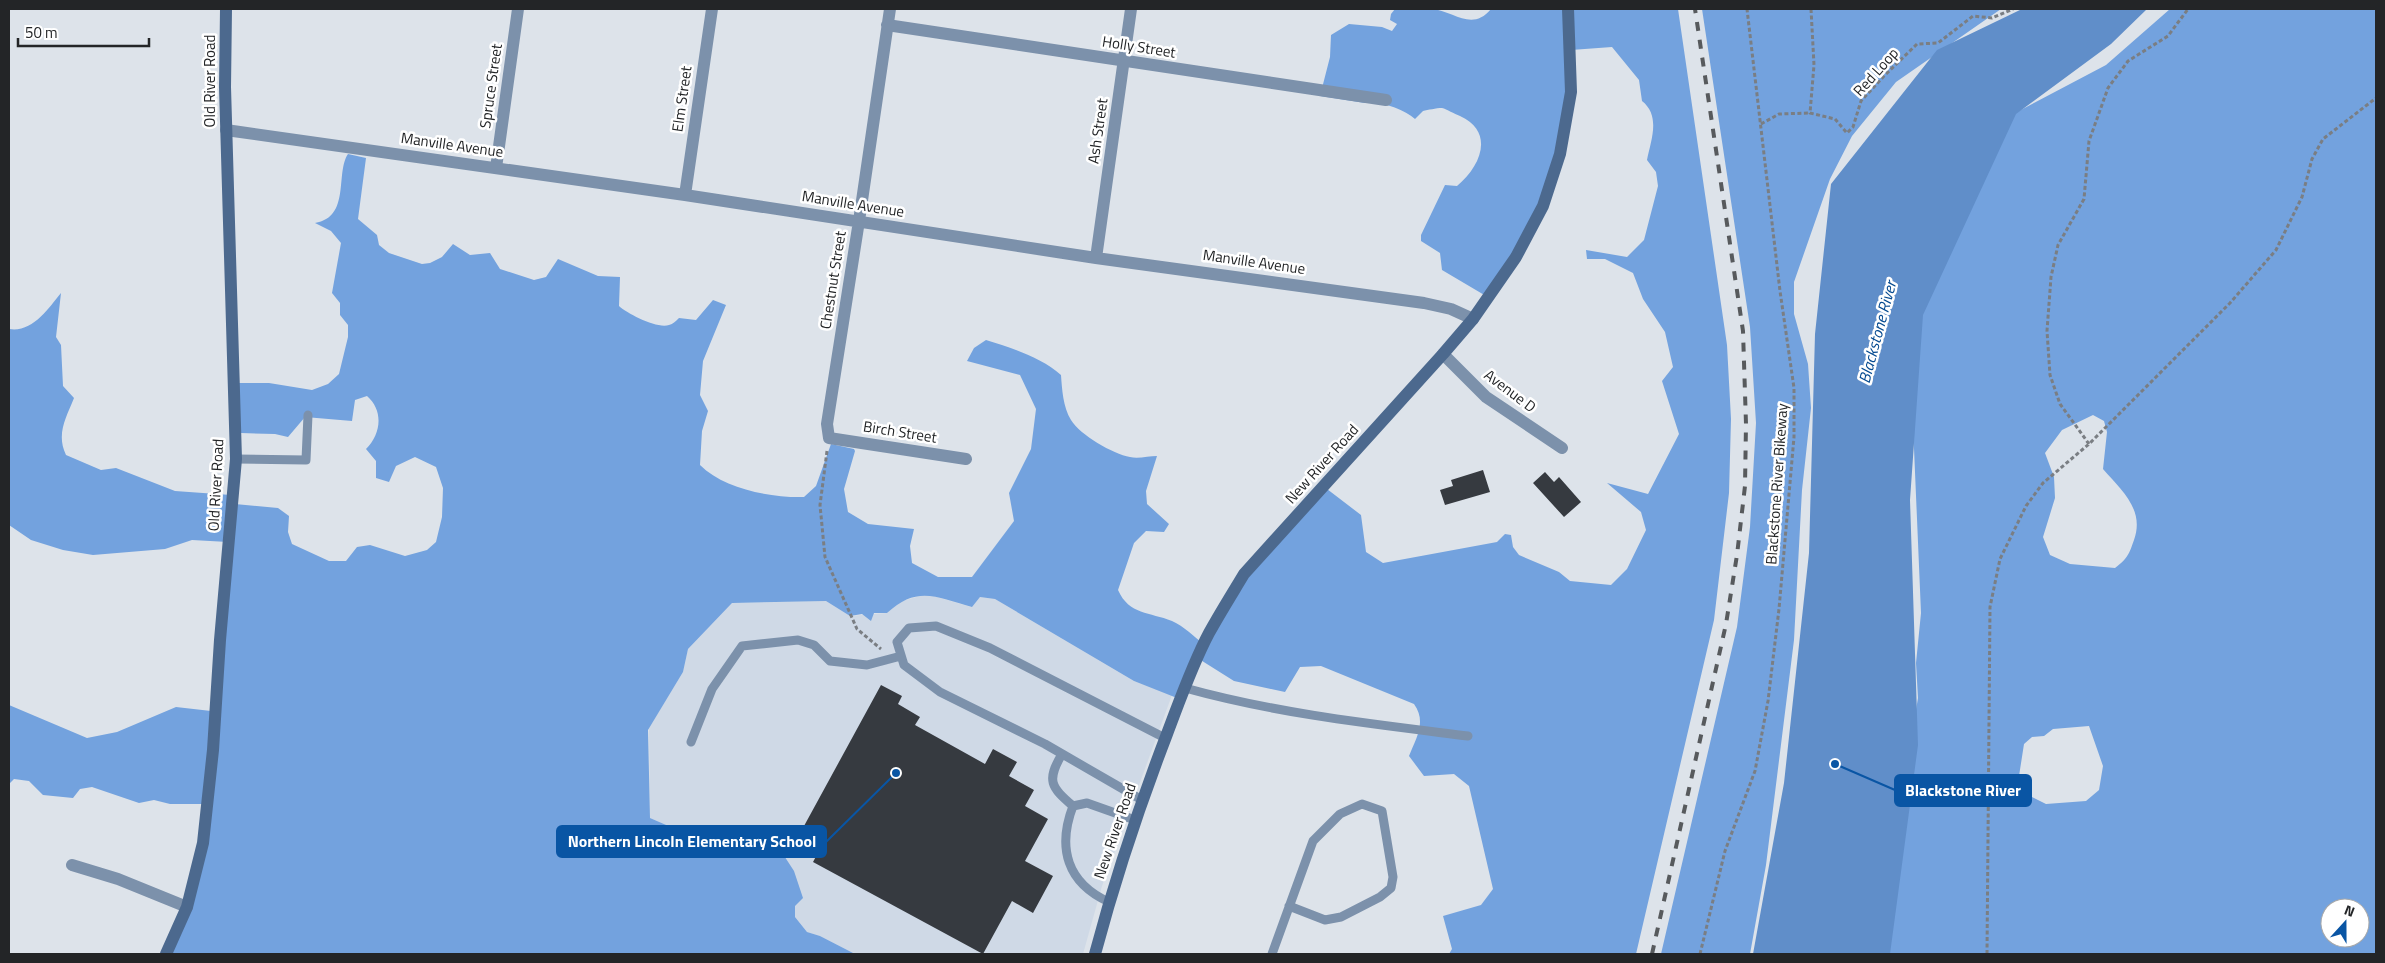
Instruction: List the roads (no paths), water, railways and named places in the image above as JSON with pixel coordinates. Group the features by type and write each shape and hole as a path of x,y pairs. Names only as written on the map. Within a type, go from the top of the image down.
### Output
{"street":[{"name":"Old River Road","path":"166,954 186,907 203,842 213,750 220,640 236,459 226,130 226,9"},
{"name":"Spruce Street","path":"496,168 518,9"},
{"name":"Elm Street","path":"685,194 712,9"},
{"name":"Chestnut Street","path":"829,438 827,424 890,9"},
{"name":"Ash Street","path":"1096,258 1131,9"},
{"name":"New River Road","path":"1095,954 1135,820 1165,738 1209,634 1244,574 1473,319 1516,257 1543,206 1560,154 1571,92 1568,9"},
{"name":"Holly Street","path":"887,24 1386,100"},
{"name":"Manville Avenue","path":"226,130 685,194 1096,258 1424,303 1451,309 1473,319"},
{"name":"Avenue D","path":"1443,354 1486,397 1562,448"},
{"name":"Birch Street","path":"829,438 966,459"},
{"path":"72,865 118,879 186,907"}],"lane":[{"path":"236,459 306,460 308,415"},
{"path":"1142,800 1062,754 940,692 904,665 897,642 909,628 936,626 990,648 1165,738"},
{"path":"691,742 712,688 742,646 798,640 814,646 830,661 867,665 901,656"},
{"path":"1185,688 1230,700 1312,717 1468,736"},
{"path":"1062,754 1053,769 1052,780 1056,791 1073,806"},
{"path":"1073,806 1086,803 1135,820"},
{"path":"1272,954 1289,906 1313,841 1340,814 1362,804 1382,811 1393,877 1391,888 1380,897 1341,917 1325,920 1289,906"},
{"path":"1073,806 1068,828 1068,864 1074,876 1092,894 1109,902"}],"water":[{"path":"2022,9 2147,9 2111,44 2016,114 1923,315 1910,500 1918,745 1890,954 1753,954 1784,783 1809,553 1815,334 1831,184 1937,50"}],"railway":[{"path":"1652,954 1726,624 1745,486 1746,424 1743,331 1695,9"}],"place":[{"name":"Blackstone River","path":"1835,764"},
{"name":"Northern Lincoln Elementary School","path":"896,773"}]}
